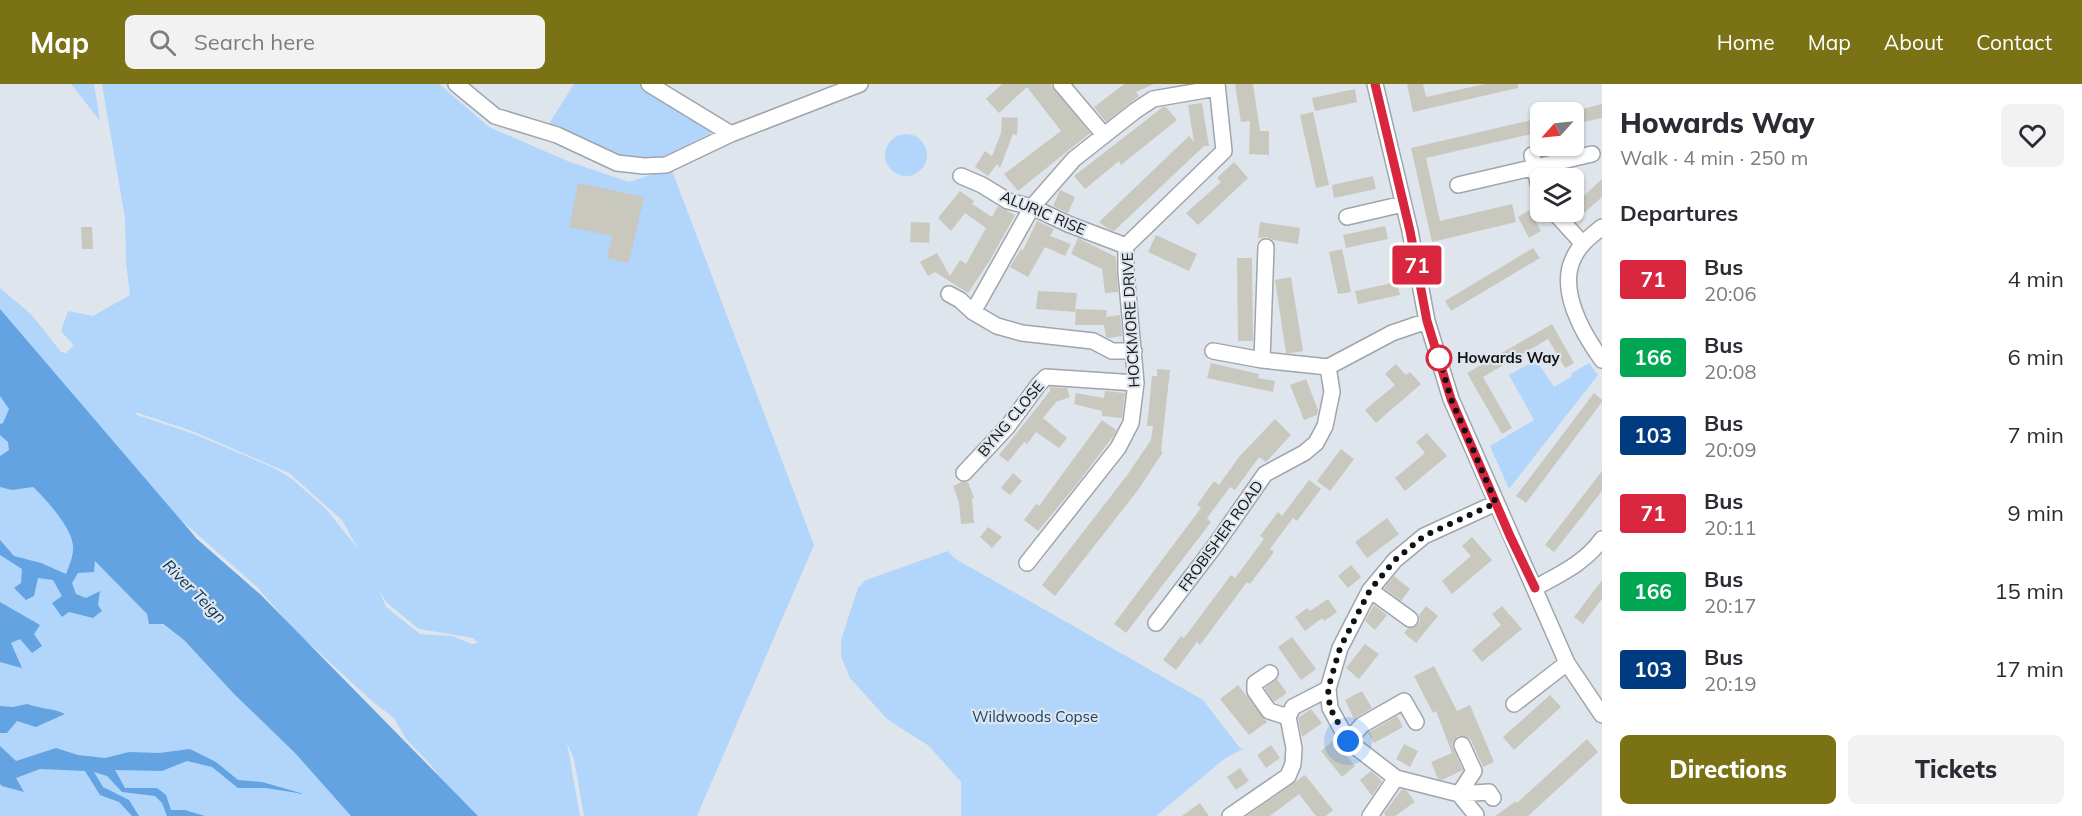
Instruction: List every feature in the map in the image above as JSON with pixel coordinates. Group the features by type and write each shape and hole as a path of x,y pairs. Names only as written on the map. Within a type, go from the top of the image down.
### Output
{"street":[{"path":"456,84 495,116 557,135 617,163 644,166 666,165 731,134 860,84"},
{"path":"649,84 731,134"},
{"path":"1061,84 1104,135"},
{"path":"1375,84 1410,231 1427,321 1451,399 1567,663 1602,715"},
{"path":"973,312 1032,207 1074,159 1153,99 1217,86"},
{"name":"HOCKMORE DRIVE","path":"1027,563 1118,448 1131,423 1136,383 1126,272 1126,246 1224,151 1217,86"},
{"path":"1458,185 1533,161 1592,154"},
{"path":"1533,161 1535,168"},
{"name":"ALURIC RISE","path":"962,176 1008,201 1032,207 1068,224 1126,246"},
{"path":"1347,217 1403,204"},
{"path":"1563,222 1583,244"},
{"path":"1602,227 1583,244 1572,259 1568,278 1573,307 1602,360"},
{"path":"1262,360 1266,247"},
{"path":"949,294 997,326 1022,333 1093,341 1112,351 1134,351"},
{"path":"1213,351 1262,360 1329,367 1392,333 1427,321"},
{"name":"FROBISHER ROAD","path":"1156,623 1214,547 1265,474 1304,453 1316,443 1325,426 1332,392 1329,367"},
{"name":"BYNG CLOSE","path":"964,473 1008,426 1046,377 1136,383"},
{"path":"1493,798 1489,792 1459,794 1396,778 1348,741 1330,708 1328,689 1340,648 1370,590 1395,560 1424,536 1496,503"},
{"path":"1535,588 1579,563 1594,550 1602,539"},
{"path":"1370,590 1410,619"},
{"path":"1514,704 1567,663"},
{"path":"1270,673 1255,683 1255,691 1269,711 1288,717"},
{"path":"1230,816 1288,776 1293,764 1294,748 1288,717 1293,707 1328,689"},
{"path":"1348,741 1362,725 1404,701 1416,722"},
{"path":"1459,794 1474,771 1462,745"},
{"path":"1370,816 1396,778"},
{"path":"1459,794 1476,815"}],"green space":[{"path":"71,84 94,84 100,121"},
{"path":"102,84 439,84 489,127 570,162 629,182 671,168 814,545 697,816 584,816 574,759 567,743 580,816 478,816 406,739 394,718 373,702 311,645 294,633 285,619 256,586 182,521 197,539 0,325 0,288 31,314 61,352 66,353 73,346 76,348 61,331 68,311 93,316 130,295 126,262 125,218","holes":["135,412 192,431 289,473 342,520 358,549 326,509 291,478 272,467 194,434 137,415","379,590 387,603 419,629 473,638 478,643 472,644 452,636 420,634 386,607"]},
{"path":"574,84 645,84 715,131 661,158 620,160 545,130"},
{"path":"906,134 914,135 921,140 926,147 926,163 921,170 914,175 906,176 898,175 891,170 886,163 885,155 886,147 891,140 898,135"},
{"path":"1536,360 1554,387 1589,363 1598,375 1509,489 1490,446 1534,420 1509,375"},
{"path":"0,369 114,580 147,614 184,640 234,694 295,753 351,816 0,816"},
{"name":"Wildwoods Copse","path":"948,551 954,558 1203,700 1243,749 1224,759 1156,816 961,816 961,782 929,746 887,719 850,678 841,657 841,640 858,588 866,580"}],"water":[{"name":"River Teign","path":"0,309 197,539 261,595 478,816 351,816 295,753 234,694 184,640 163,624 149,624 147,614 95,561 94,572 78,573 72,583 76,594 86,598 100,591 98,605 102,611 93,618 69,612 62,617 52,603 62,596 53,580 38,578 34,596 26,600 14,588 21,583 22,569 0,555 0,540 14,556 41,563 66,574 73,546 72,539 63,523 33,487 12,490 0,487 0,456 9,450 8,442 0,435 0,424 3,423 9,409 0,396"},
{"path":"0,602 40,625 34,634 42,646 32,653 20,639 11,643 22,668 0,662"},
{"path":"27,704 65,714 36,727 17,721 7,733 0,733 0,706 13,707"},
{"path":"0,746 16,761 56,748 78,755 105,758 129,752 159,753 190,749 216,762 238,780 262,782 304,794 266,788 238,788 212,767 187,761 162,771 115,770 125,788 157,788 166,795 171,810 185,810 205,816 167,816 162,803 155,796 122,792 107,776 94,772 103,787 129,800 139,816 132,816 119,802 100,795 85,771 40,769 16,778 24,792 2,786 0,784"}],"building":[{"path":"1002,84 1050,84 1090,133 1018,191 1004,174 1061,131 1027,87 999,113 986,99"},
{"path":"1124,84 1154,84 1136,92 1139,96 1106,122 1094,107"},
{"path":"1235,84 1253,84 1260,131 1269,131 1269,155 1249,154 1250,121 1241,122"},
{"path":"1407,84 1423,84 1426,97 1485,84 1518,84 1518,88 1413,112"},
{"path":"1355,89 1357,102 1315,111 1312,98"},
{"path":"1202,103 1209,146 1204,146 1114,231 1099,222 1189,136 1194,142 1188,105"},
{"path":"1602,104 1602,118 1584,122 1584,108"},
{"path":"1163,107 1166,107 1177,120 1121,165 1119,161 1085,189 1074,176"},
{"path":"1313,112 1329,185 1316,188 1300,115"},
{"path":"1002,117 1018,118 1017,135 1013,134 1000,168 997,164 988,176 975,167 985,151 992,156 1001,133"},
{"path":"1530,120 1530,134 1426,158 1440,221 1512,204 1516,222 1432,242 1411,148"},
{"path":"1234,162 1248,178 1198,225 1186,213 1221,182 1217,178"},
{"path":"1373,176 1376,189 1334,198 1332,185"},
{"path":"1602,179 1602,197 1584,213 1584,196"},
{"path":"578,183 644,197 629,263 607,258 612,236 569,227"},
{"path":"1060,190 1075,197 1068,213 1053,206"},
{"path":"960,191 974,201 972,204 992,217 998,206 1015,215 990,260 968,293 935,272 928,276 920,262 937,253 950,276 960,260 966,264 986,228 965,213 951,231 938,218"},
{"path":"1529,210 1530,222 1536,222 1541,231 1529,238 1518,217"},
{"path":"1037,221 1054,229 1050,236 1071,244 1065,256 1045,247 1028,277 1010,267 1021,249 1023,250"},
{"path":"911,222 930,223 929,243 910,242"},
{"path":"1260,222 1300,228 1298,244 1267,237 1258,238"},
{"path":"1385,226 1388,239 1346,248 1343,235"},
{"path":"81,227 92,227 93,249 82,249"},
{"path":"1156,235 1197,254 1189,271 1148,252"},
{"path":"1078,238 1116,257 1118,292 1105,293 1102,269 1071,254"},
{"path":"1533,248 1540,258 1451,311 1445,301"},
{"path":"1342,249 1351,292 1338,294 1329,252"},
{"path":"1237,258 1252,258 1253,341 1238,341"},
{"path":"1291,277 1303,351 1286,353 1275,280"},
{"path":"1397,282 1400,295 1358,304 1355,291"},
{"path":"1038,291 1077,293 1075,312 1036,309"},
{"path":"1076,309 1107,310 1106,317 1120,315 1122,336 1106,337 1104,325 1075,325"},
{"path":"1552,324 1574,363 1565,368 1548,339 1483,377 1512,428 1502,434 1467,373"},
{"path":"1211,363 1259,374 1258,378 1275,381 1273,392 1207,378"},
{"path":"1396,364 1406,375 1410,372 1421,384 1376,423 1365,410 1395,385 1385,374"},
{"path":"1157,369 1170,370 1161,451 1163,452 1138,490 1055,596 1042,585 1128,474 1151,440 1153,426 1147,426 1152,376 1157,376"},
{"path":"1306,379 1318,410 1317,415 1304,420 1290,385"},
{"path":"1050,387 1067,388 1070,397 1056,402 1043,418 1067,438 1059,448 1036,432 1027,444 1024,442 1008,462 999,455 1050,391"},
{"path":"1105,391 1125,393 1122,418 1102,416 1102,411 1074,404 1076,393 1104,398"},
{"path":"1594,393 1602,402 1526,503 1516,496"},
{"path":"1275,419 1291,435 1266,462 1259,457 1235,490 1230,487 1207,518 1211,522 1126,633 1114,624 1201,508 1197,505 1214,481 1219,485 1239,457"},
{"path":"1102,420 1116,430 1115,434 1038,531 1024,520 1036,504 1039,506"},
{"path":"1427,433 1447,456 1405,491 1395,478 1425,453 1416,442"},
{"path":"1341,449 1354,459 1330,491 1317,481"},
{"path":"1602,471 1602,491 1554,552 1545,545"},
{"path":"1013,473 1022,481 1010,495 1001,488"},
{"path":"1309,480 1321,489 1297,521 1293,518 1270,549 1274,552 1250,584 1247,582 1200,645 1197,642 1176,670 1163,660 1181,636 1184,638 1231,575 1235,578 1264,539 1260,536 1278,512 1282,516"},
{"path":"968,482 974,498 972,498 974,523 961,524 959,502 953,486"},
{"path":"1387,518 1399,534 1367,558 1355,542"},
{"path":"988,527 1002,537 992,548 980,537"},
{"path":"1472,537 1492,560 1452,594 1442,581 1471,556 1462,546"},
{"path":"1351,565 1361,577 1348,588 1338,576"},
{"path":"1394,576 1410,589 1401,601 1384,588"},
{"path":"1602,580 1602,599 1583,624 1574,617"},
{"path":"1328,599 1337,612 1324,621 1322,618 1305,631 1295,617 1307,608 1310,611"},
{"path":"1374,605 1387,615 1375,630 1365,621"},
{"path":"1426,606 1438,616 1416,643 1404,633 1408,628 1417,625 1420,621 1419,615"},
{"path":"1502,606 1522,629 1482,662 1472,650 1501,625 1492,614"},
{"path":"1292,637 1316,669 1301,680 1278,647"},
{"path":"1365,644 1379,654 1359,679 1346,668"},
{"path":"1434,666 1457,711 1470,705 1494,762 1483,767 1471,740 1458,736 1452,745 1463,770 1442,780 1438,779 1431,762 1452,753 1436,711 1433,713 1414,676"},
{"path":"1277,679 1287,693 1274,702 1265,688"},
{"path":"1238,685 1267,722 1249,735 1220,699"},
{"path":"1362,691 1372,708 1354,719 1345,700"},
{"path":"1550,695 1561,707 1514,750 1503,737"},
{"path":"1311,709 1322,723 1302,737 1298,718"},
{"path":"1397,716 1403,727 1374,743 1368,733"},
{"path":"1587,739 1598,752 1528,816 1495,816 1516,801 1517,803"},
{"path":"1334,740 1355,766 1342,777 1321,751"},
{"path":"1404,744 1418,751 1410,767 1396,759"},
{"path":"1271,745 1280,758 1266,768 1257,755"},
{"path":"1240,768 1249,781 1236,790 1227,777"},
{"path":"1371,771 1382,781 1372,796 1360,780"},
{"path":"1305,775 1333,810 1326,816 1316,816 1299,794 1270,816 1247,816"},
{"path":"1402,789 1407,791 1415,802 1395,816 1386,816 1384,813"},
{"path":"1200,803 1209,816 1182,816"}],"bus line":[{"name":"71","path":"1375,84 1410,231 1427,321 1451,399 1535,588"}],"place":[{"name":"Howards Way","path":"1439,358"}],"route":[{"path":"1348,741 1330,708 1328,689 1340,648 1370,590 1395,560 1424,536 1496,503 1451,399 1439,358"}]}
